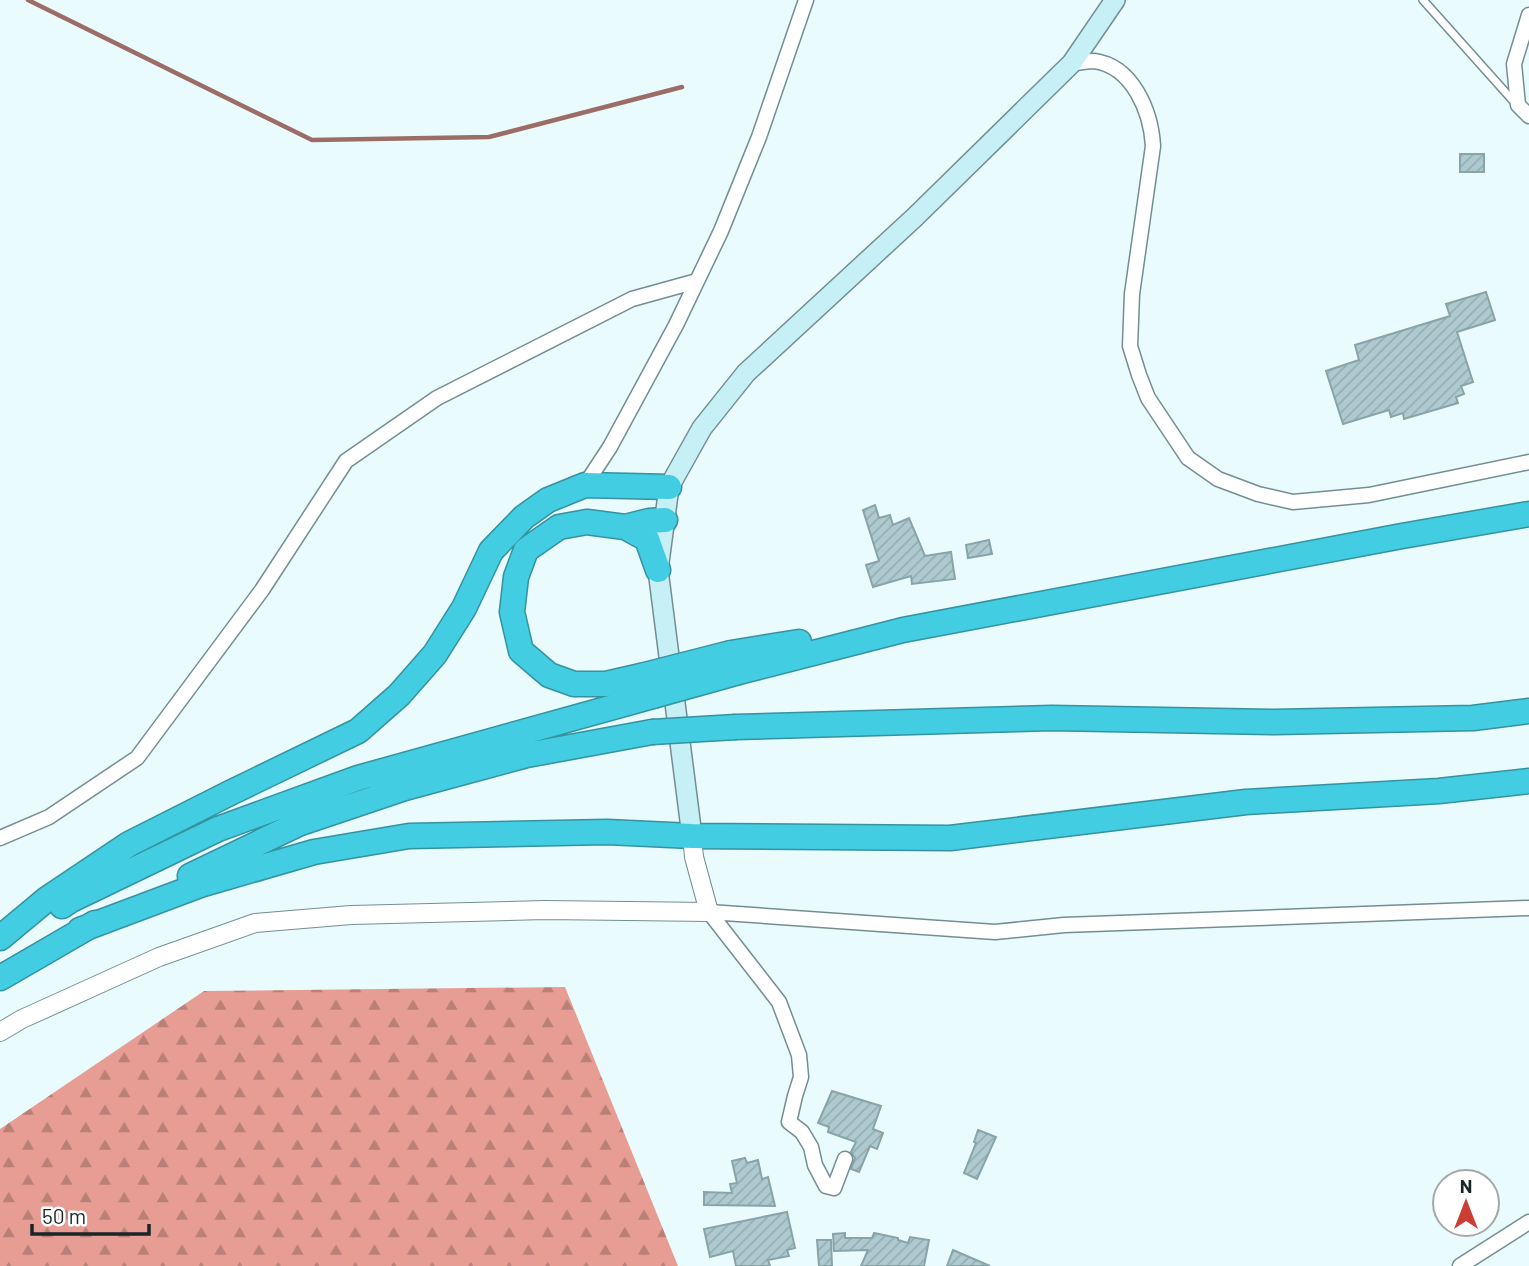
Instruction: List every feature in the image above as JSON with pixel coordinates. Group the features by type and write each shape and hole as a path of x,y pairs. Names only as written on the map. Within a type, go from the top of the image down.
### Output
{"highway":[{"path":"0,938 47,899 129,844 358,731 399,695 435,654 464,608 491,551 524,517 548,500 585,485 669,487"},
{"path":"0,947 71,900 218,830 358,778 647,686 735,663 903,630 1529,514"},
{"path":"625,527 665,520"},
{"path":"647,686 574,684 549,675 521,651 512,612 516,577 526,550 559,527 587,522 625,527 647,539 658,570"},
{"path":"0,978 80,930 298,824 405,788 527,755 652,732 1052,718 1275,722 1474,718 1529,711"},
{"path":"80,930 200,885 314,852 409,836 607,832 692,836 950,838 1246,802 1439,791 1529,781"}],"main road":[{"path":"692,836 658,570 669,487 702,428 746,373 915,217 1072,63 1115,0"}],"street":[{"path":"585,485 610,447 722,231 760,137 806,0"},
{"path":"1529,15 1514,64 1518,105 1529,116"},
{"path":"1072,63 1094,61 1112,67 1128,80 1143,101 1152,127 1153,146 1132,294 1130,346 1148,398 1188,458 1218,479 1258,494 1293,502 1369,495 1529,462"},
{"path":"0,838 49,817 137,758 262,590 346,461 450,391 632,299 697,281"},
{"path":"692,836 694,857 709,912 779,1002 799,1055 802,1077 789,1122 802,1132 811,1147 815,1164 826,1186 834,1188 845,1159"},
{"path":"0,1032 22,1019 159,957 255,923 351,915 545,910 709,912 995,932 1064,925 1529,908"},
{"path":"1460,1266 1529,1222"}],"lane":[{"path":"1423,0 1518,105"}],"green space":[{"path":"565,987 678,1266 0,1266 0,1129 204,991"}],"building":[{"path":"1460,154 1484,154 1484,172 1460,172"},
{"path":"1486,292 1495,320 1457,332 1473,382 1461,386 1464,394 1456,397 1458,403 1404,419 1403,413 1391,417 1389,410 1343,424 1326,371 1359,360 1355,345 1450,316 1446,304"},
{"path":"875,505 879,518 890,515 893,525 909,518 925,556 951,552 955,579 912,584 911,576 873,587 866,565 879,561 863,510"},
{"path":"989,540 992,554 968,558 966,545"},
{"path":"832,1091 881,1106 873,1129 883,1133 877,1149 870,1146 859,1172 851,1169 855,1158 851,1152 856,1142 828,1132 829,1127 818,1123"},
{"path":"978,1130 996,1137 977,1179 964,1173 976,1143 974,1142"},
{"path":"745,1158 747,1163 758,1160 762,1179 768,1177 775,1206 704,1205 704,1192 732,1193 730,1184 737,1183 732,1161"},
{"path":"787,1212 795,1248 787,1250 789,1256 768,1260 770,1266 736,1266 733,1251 710,1257 704,1229"},
{"path":"845,1233 845,1238 872,1238 874,1233 908,1243 910,1237 929,1240 924,1266 861,1266 868,1250 834,1251 833,1234"},
{"path":"817,1240 831,1240 832,1266 819,1266"},
{"path":"953,1250 990,1266 947,1266"}],"waterway":[{"path":"28,0 312,140 489,137 682,87"}]}
